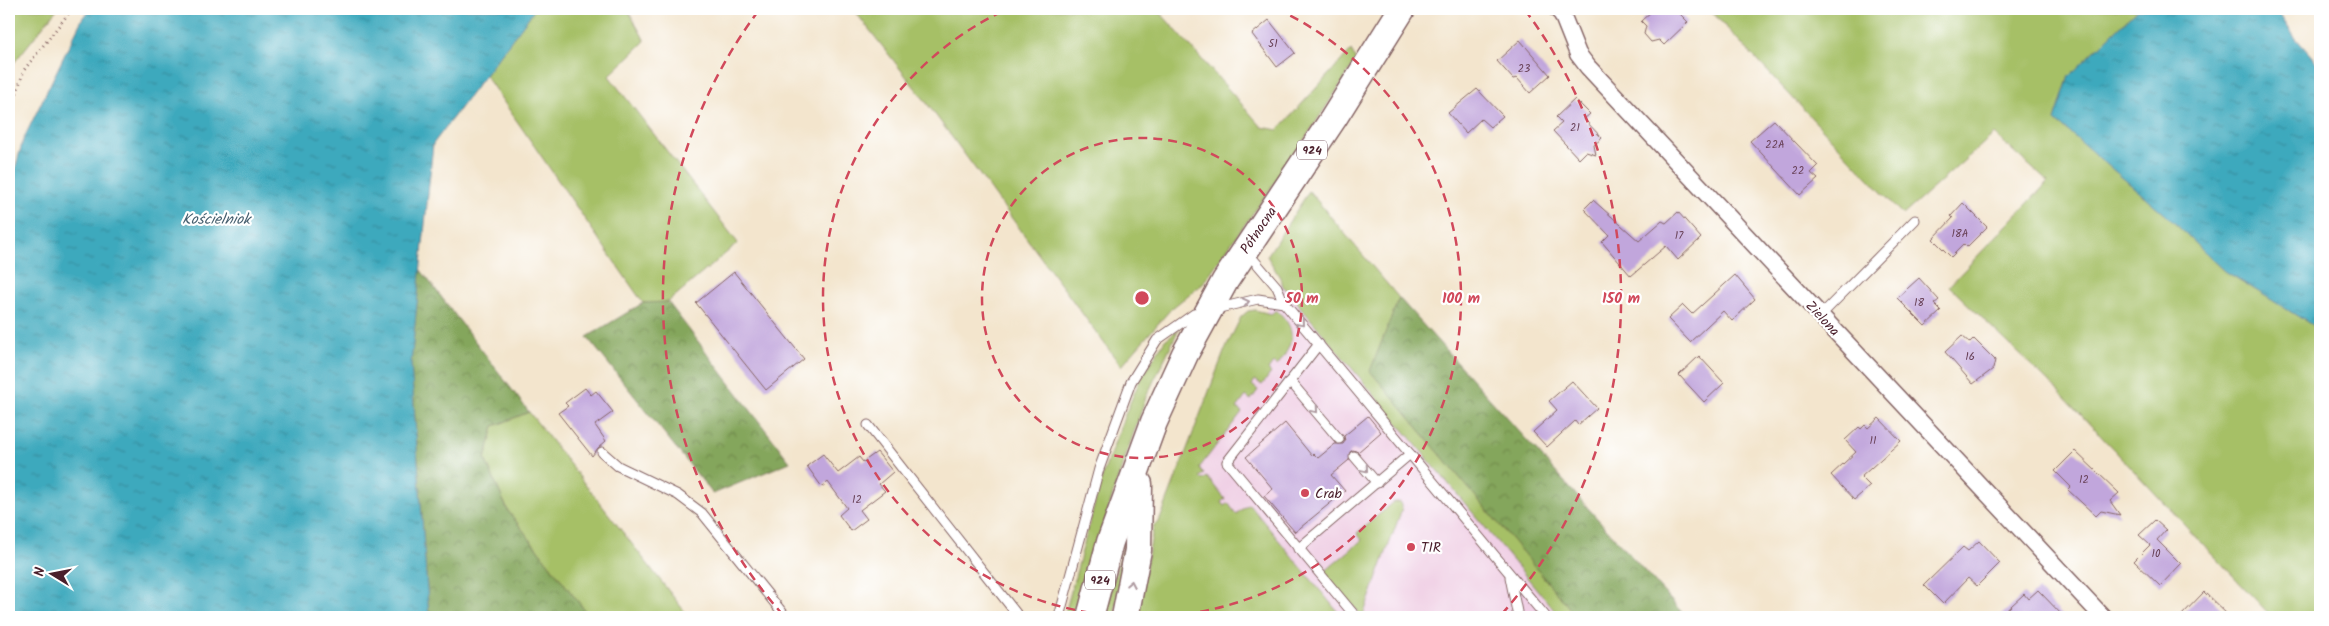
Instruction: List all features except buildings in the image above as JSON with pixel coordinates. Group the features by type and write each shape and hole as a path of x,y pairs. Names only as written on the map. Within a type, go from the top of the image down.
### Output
{"main road":[{"name":"Północna","path":"1090,617 1110,542 1154,422 1208,311 1245,250 1333,119 1402,9"},
{"name":"Północna","path":"1125,617 1138,550 1139,465"}],"street":[{"name":"Zielona","path":"1558,9 1562,14 1578,54 1588,67 2104,617"}],"lane":[{"path":"1821,315 1915,220"},
{"path":"1245,250 1277,287 1284,303 1546,617"},
{"path":"1059,617 1098,469 1131,382 1157,340 1194,314 1258,299 1284,303"},
{"path":"1318,344 1227,462 1356,617"},
{"path":"1290,381 1339,439"},
{"path":"868,426 1019,617"},
{"path":"602,452 618,466 678,495 702,513 786,617"},
{"path":"1298,549 1410,454"},
{"path":"1354,456 1377,483"},
{"path":"1510,574 1518,617"}],"path":[{"path":"9,117 24,70 72,9"}],"shaded area":[{"path":"1284,278 1577,617 1245,617 1192,474 1243,355"}],"green space":[{"path":"9,9 57,9 9,69"},
{"path":"535,9 630,9 628,10 645,41 609,76 738,243 668,302 643,303 485,75"},
{"path":"863,9 1157,9 1262,127 1278,130 1351,50 1356,61 1291,160 1203,283 1171,309 1121,366 923,98 857,14"},
{"path":"1709,9 2138,9 2069,76 2055,120 2166,215 2225,271 2312,325 2320,333 2320,617 2272,617 2063,396 1949,286 2048,182 1994,134 1903,215"},
{"path":"1309,191 1399,298 1371,371 1577,617 1560,617 1282,285 1282,281 1267,256"},
{"path":"420,269 529,412 494,426 485,459 508,511 590,617 429,617 411,364"},
{"path":"1399,298 1686,617 1577,617 1370,371"},
{"path":"668,302 790,462 713,494 587,337 643,303"},
{"path":"1255,310 1271,314 1276,310 1288,324 1291,331 1290,344 1277,366 1273,363 1268,370 1271,373 1262,385 1255,380 1252,385 1258,390 1251,400 1246,396 1237,408 1242,412 1199,468 1204,474 1200,477 1203,480 1207,477 1225,499 1221,502 1224,506 1228,503 1236,514 1249,504 1342,617 1136,617 1154,525 1159,522 1224,352 1241,317 1248,311"},
{"path":"1179,329 1146,397 1114,490 1078,617 1064,617 1103,474 1126,412 1140,380 1165,340"},
{"path":"529,412 689,617 590,617 508,511 485,459 494,426"},
{"path":"1394,502 1400,502 1402,509 1364,613 1360,614 1323,573 1362,540 1357,533"},
{"path":"1124,544 1128,545 1114,617 1103,617"}],"water":[{"name":"Kościelniok","path":"93,9 535,9 433,144 411,364 429,617 9,617 9,191 23,140 83,17"},
{"path":"2138,9 2276,9 2294,36 2320,66 2320,333 2312,325 2225,271 2166,215 2055,120 2069,76"}],"place":[{"name":"Crab","path":"1305,493"},
{"name":"TIR","path":"1411,547"}]}
